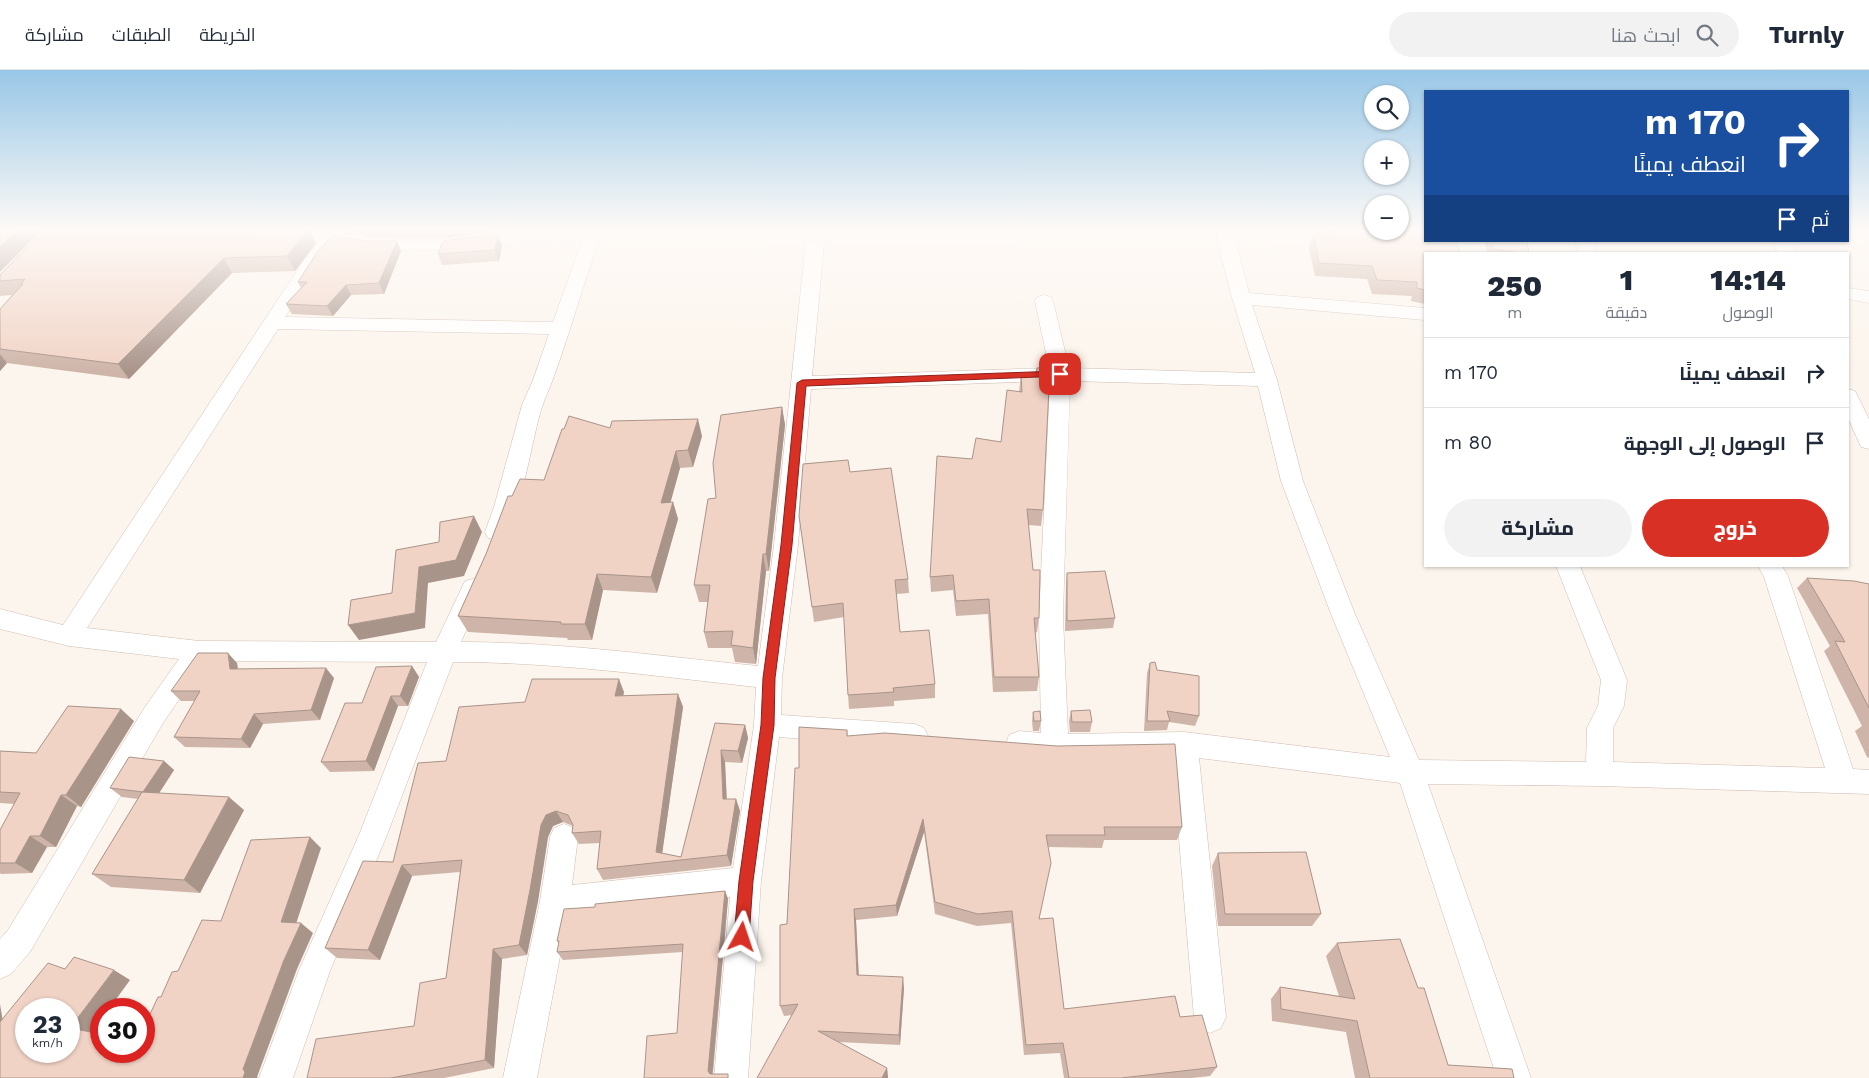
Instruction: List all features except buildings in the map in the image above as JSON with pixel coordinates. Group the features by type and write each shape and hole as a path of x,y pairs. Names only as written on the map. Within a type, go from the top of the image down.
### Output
{"street":[{"path":"69,636 302,278"},
{"path":"276,1078 315,970 373,835 444,652 485,561 505,507 532,405 543,380 577,278"},
{"path":"731,1078 746,881 768,725 769,678 786,545 812,278"},
{"path":"1236,278 1267,380 1292,481 1342,614 1410,772 1514,1078"},
{"path":"1849,294 1869,297"},
{"path":"1241,298 1424,314"},
{"path":"1044,301 1060,374 1051,617 1055,746"},
{"path":"274,323 560,328"},
{"path":"802,383 1060,374 1267,380"},
{"path":"1849,398 1869,442"},
{"path":"1568,567 1614,680 1611,706 1600,728 1599,774"},
{"path":"995,742 1055,746 1184,744 1410,772 1599,774 1856,781 1776,576 1771,567"},
{"path":"0,619 69,636 199,651 501,652 573,657 769,678"},
{"path":"0,963 19,941 154,715 199,651"},
{"path":"768,725 936,737"},
{"path":"1184,744 1210,1017"},
{"path":"520,1078 555,902 564,838"},
{"path":"555,902 746,881"}],"route":[{"path":"742,937 746,881 768,725 769,678 786,545 802,383 1060,374"}]}
